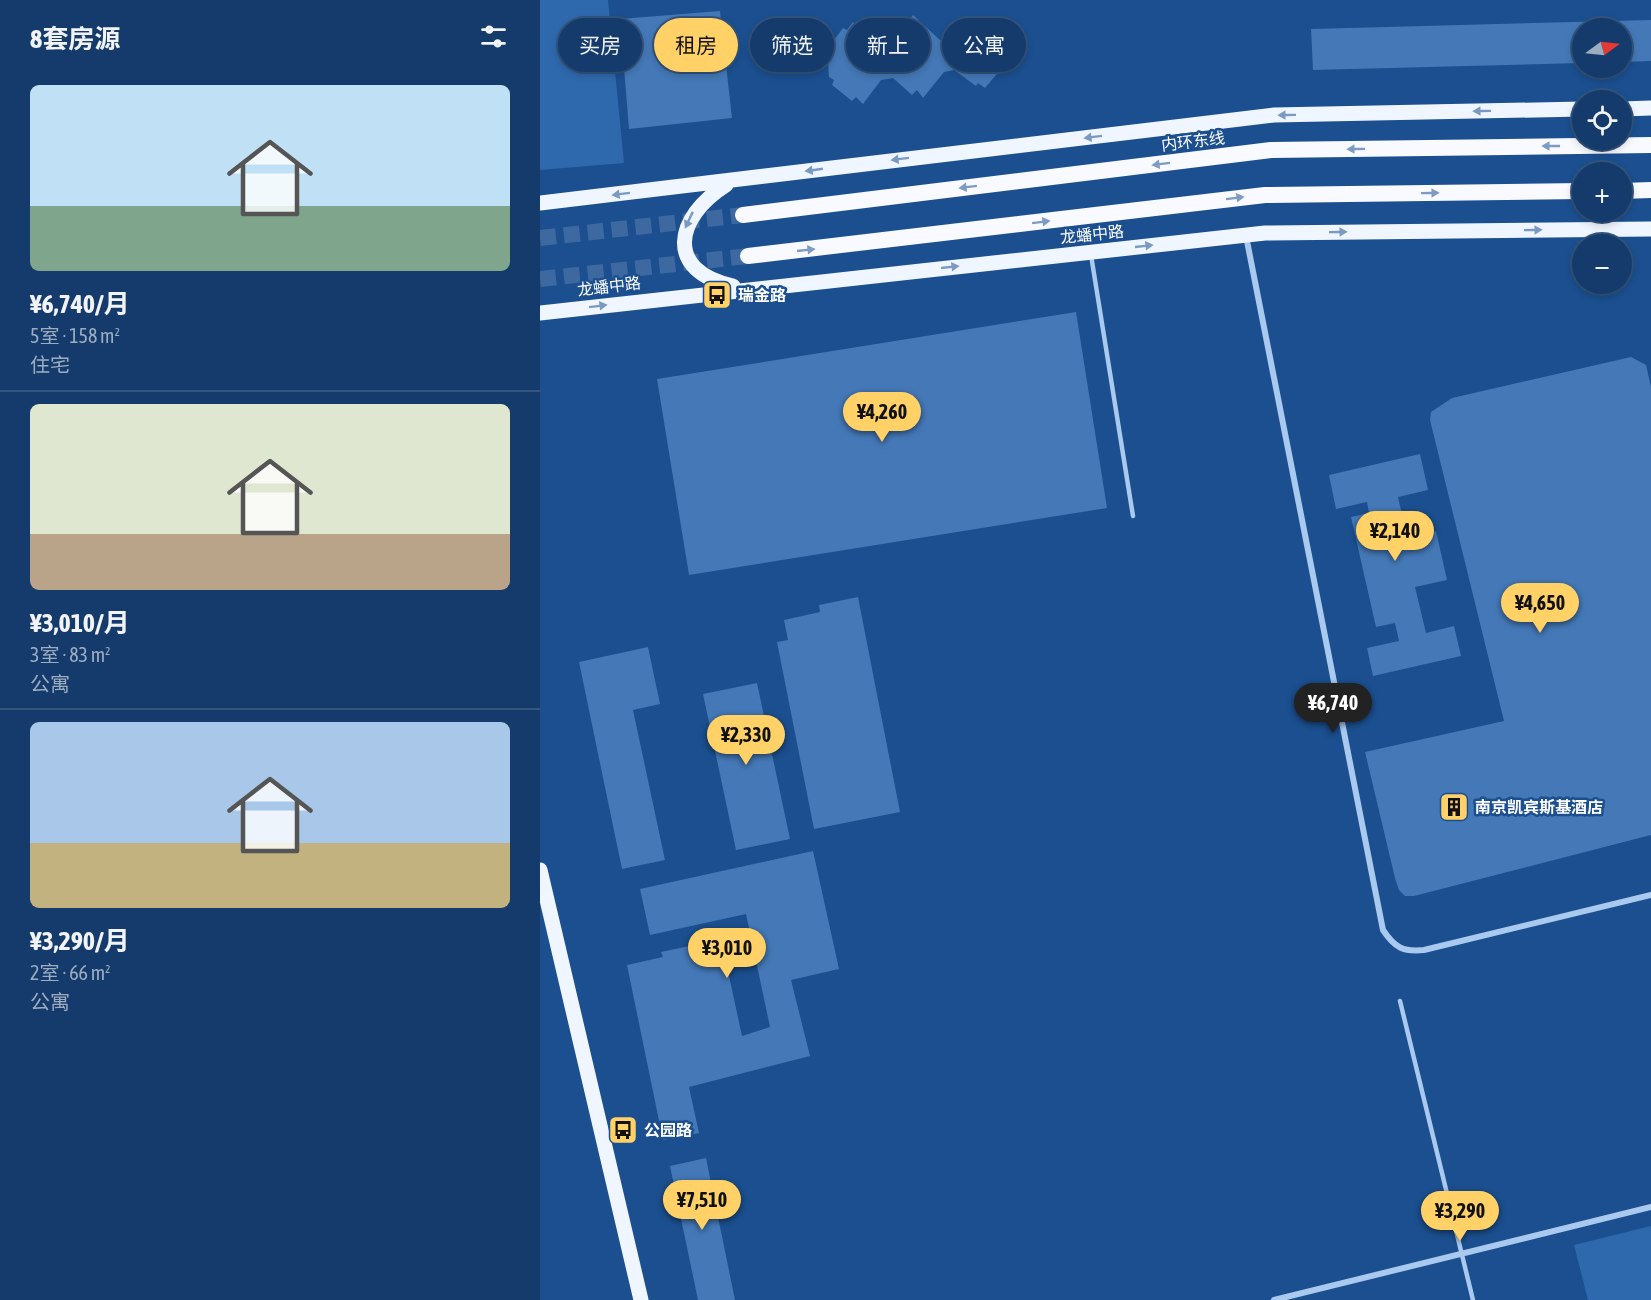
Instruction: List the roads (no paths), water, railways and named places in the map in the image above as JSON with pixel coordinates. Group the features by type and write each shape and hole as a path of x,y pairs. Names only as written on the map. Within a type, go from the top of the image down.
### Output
{"highway":[{"name":"内环东线","path":"743,215 1271,150 1651,145"},
{"path":"1632,190 1651,190"},
{"path":"748,256 1265,195 1572,191"}],"main road":[{"path":"1632,109 1651,108"},
{"path":"540,203 1274,115 1572,109"},
{"path":"731,181 708,196 694,210 685,230 687,253 694,269 712,281 748,289"},
{"name":"龙蟠中路","path":"540,313 1246,235 1651,229"},
{"path":"540,870 641,1300"}],"street":[{"path":"1246,235 1383,930 1393,945 1406,952 1424,950 1651,895"},
{"path":"1274,1300 1651,1208"}],"lane":[{"path":"1091,252 1133,516"},
{"path":"1400,1001 1473,1300"}],"tunnel":[{"path":"540,238 743,215"},
{"path":"540,279 748,256"}],"place":[{"name":"瑞金路","path":"717,295"},
{"name":"南京凯宾斯基酒店","path":"1454,807"},
{"name":"公园路","path":"623,1130"}]}
